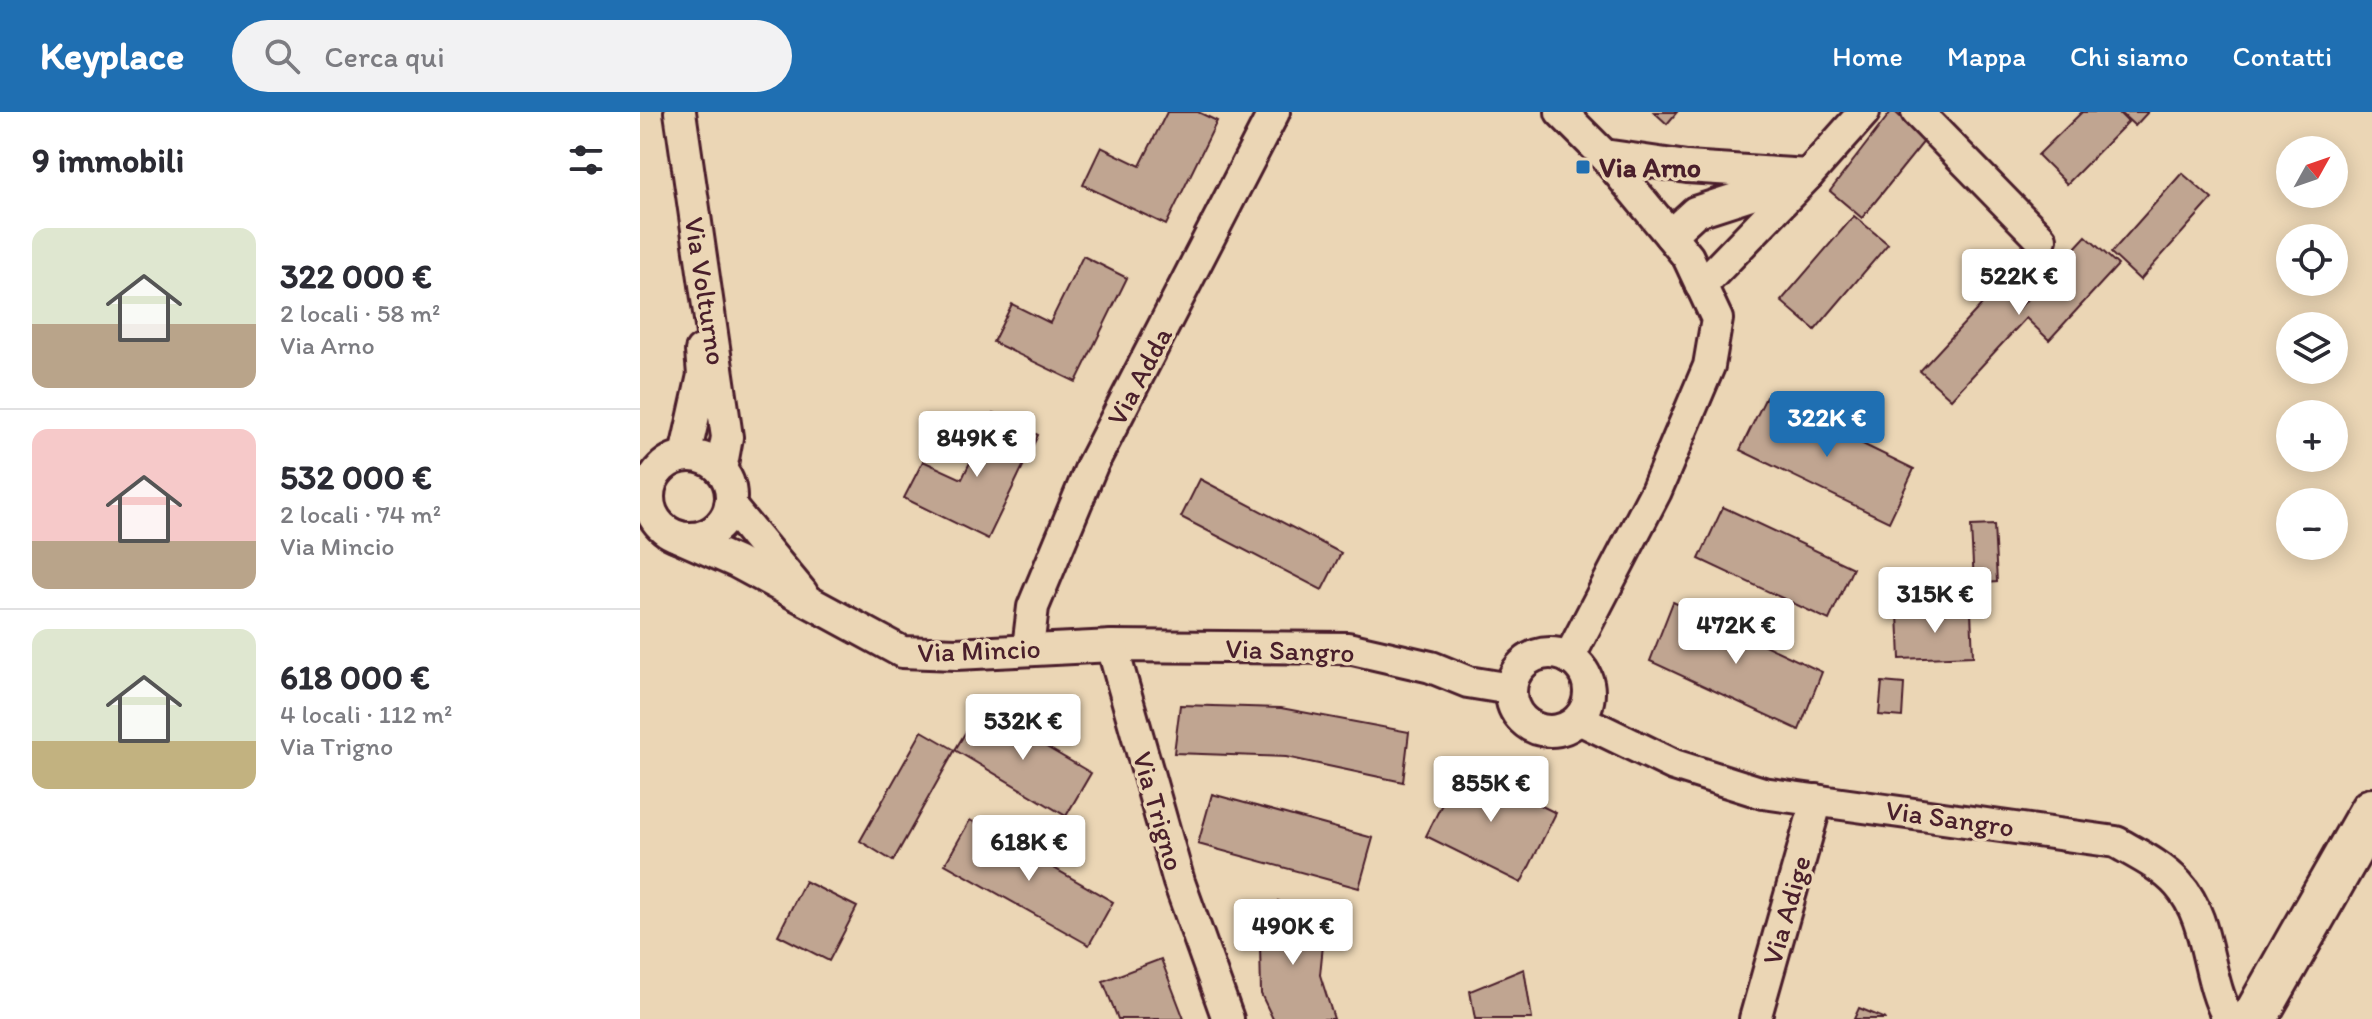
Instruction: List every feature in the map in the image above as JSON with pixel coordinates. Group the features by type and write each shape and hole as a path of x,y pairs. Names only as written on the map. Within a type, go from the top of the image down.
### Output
{"highway":[{"path":"2254,1019 2372,811"}],"street":[{"name":"Via Volturno","path":"663,112 703,375 685,456"},
{"name":"Via Volturno","path":"680,112 727,437 721,470"},
{"name":"Via Adda","path":"1028,648 1033,607 1092,465 1274,112"},
{"path":"1561,112 1604,155 1688,257 1717,319 1709,366 1656,491 1569,658"},
{"path":"1701,286 1864,112"},
{"path":"1917,112 2041,239"},
{"path":"1604,155 1687,167 1808,175"},
{"path":"1670,235 1695,212 1808,175"},
{"path":"685,456 698,457 721,470 731,493 730,506 717,529 706,535 662,530 651,511 648,478 674,459 685,456"},
{"name":"Via Mincio","path":"730,506 810,604"},
{"name":"Via Mincio","path":"662,530 736,562 902,652 956,654 1112,646"},
{"name":"Via Sangro","path":"1112,646 1348,648 1431,667 1468,682 1511,689"},
{"name":"Via Trigno","path":"1112,646 1179,882 1228,1019"},
{"path":"1555,653 1569,658 1579,666 1589,686 1587,704 1579,719 1556,731 1535,728 1519,716 1511,698 1518,669 1534,656 1555,653"},
{"name":"Via Sangro","path":"1579,719 1674,765 1763,793 2116,842 2178,884 2198,913 2212,977 2229,1019"},
{"name":"Via Adige","path":"1755,1019 1817,800"}],"building":[{"path":"1167,112 1198,112 1217,121 1166,225 1083,185 1101,147 1140,166"},
{"path":"1654,112 1677,112 1667,124"},
{"path":"1891,112 1895,112 1925,140 1862,218 1830,191"},
{"path":"2082,112 2118,112 2128,122 2067,184 2038,155"},
{"path":"2120,112 2148,112 2135,126"},
{"path":"2182,173 2212,199 2140,280 2111,253"},
{"path":"1854,216 1888,244 1815,330 1781,301"},
{"path":"2086,236 2118,265 2049,340 2026,318 1951,399 1920,371 1997,288 2019,308"},
{"path":"1083,256 1127,278 1076,382 993,342 1012,304 1050,323"},
{"path":"1766,397 1914,469 1889,522 1740,450"},
{"path":"994,413 1038,435 988,539 904,498 923,461 962,479"},
{"path":"1200,479 1341,553 1322,590 1181,517"},
{"path":"1723,507 1853,568 1829,620 1699,559"},
{"path":"1994,525 1997,582 1974,584 1971,526"},
{"path":"1673,602 1822,672 1799,730 1650,661"},
{"path":"1971,612 1973,656 1900,659 1898,614"},
{"path":"1882,682 1904,684 1902,717 1879,715"},
{"path":"1180,705 1281,708 1409,732 1403,782 1286,757 1174,753"},
{"path":"980,708 1091,773 1066,816 955,750"},
{"path":"922,731 955,750 893,861 860,841"},
{"path":"1461,766 1556,813 1521,883 1426,836"},
{"path":"1212,794 1373,838 1359,888 1198,844"},
{"path":"970,820 1113,902 1089,945 945,864"},
{"path":"805,881 857,907 829,961 778,935"},
{"path":"1278,901 1325,925 1320,975 1334,1019 1273,1019 1261,994 1260,943"},
{"path":"1161,959 1184,1019 1118,1019 1103,981"},
{"path":"1524,969 1532,1019 1475,1019 1470,991"},
{"path":"1859,1008 1886,1019 1854,1019"}],"place":[{"name":"Via Arno","path":"1583,167"}]}
